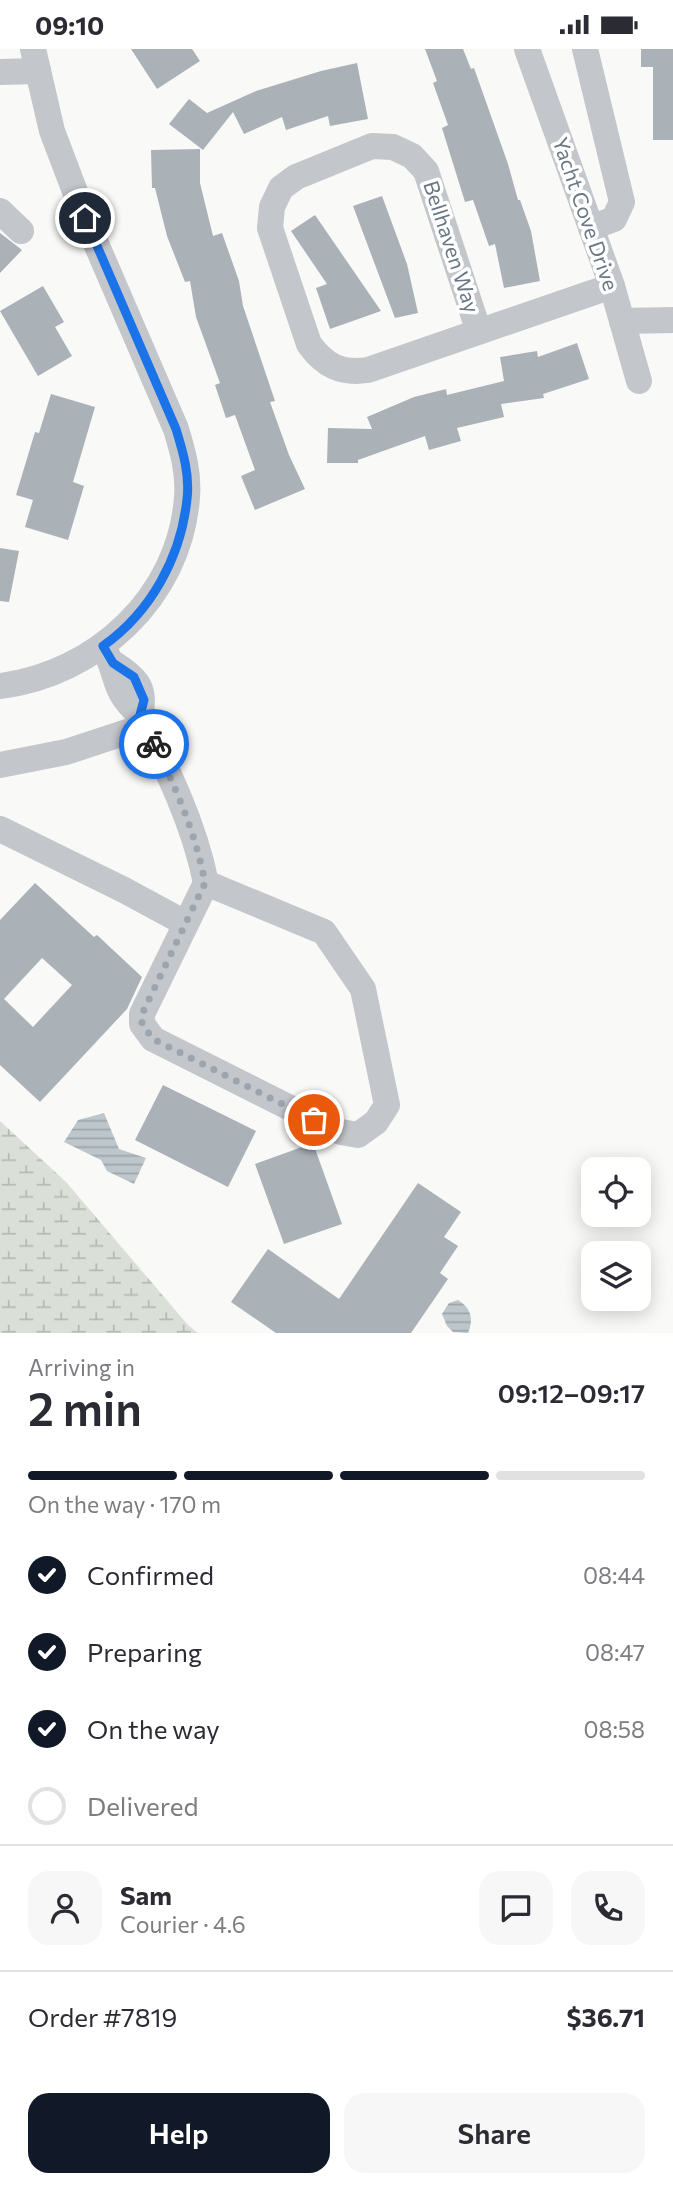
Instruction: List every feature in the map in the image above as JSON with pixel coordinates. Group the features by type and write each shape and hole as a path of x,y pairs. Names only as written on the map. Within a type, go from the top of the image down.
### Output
{"street":[{"name":"Yacht Cove Drive","path":"527,49 612,286 639,381"},
{"path":"585,49 622,202 614,219 591,228"},
{"path":"0,72 36,60 52,131 85,218 176,429 185,456 187,475 187,498 179,539 156,591 108,654 42,677 0,685"},
{"name":"Bellhaven Way","path":"479,332 426,171 412,156 393,147 372,146 296,177 281,188 272,207 270,227 309,344 319,358 347,372 368,370 479,332 612,286"},
{"path":"0,211 22,231"},
{"path":"622,321 673,320"},
{"path":"108,654 116,684 127,703 143,720 174,785 191,829 205,883 142,1014 142,1024 153,1039 341,1132 358,1135 376,1122 387,1105 363,989 324,932 205,883"},
{"path":"0,765 66,752 143,720"},
{"path":"0,829 185,923"}],"green space":[{"path":"0,1121 66,1182 188,1325 198,1333 0,1333"}],"shaded area":[{"path":"104,1113 119,1149 146,1158 134,1184 107,1171 101,1160 64,1142 78,1120"},
{"path":"458,1300 470,1314 468,1333 453,1332 442,1314 449,1303"}],"building":[{"path":"131,49 192,49 200,61 157,89"},
{"path":"425,49 463,49 471,69 474,68 531,231 540,281 504,288 495,244 489,246 473,200 465,202 442,128 448,125 433,83 437,81"},
{"path":"641,49 673,49 673,140 653,140 653,67 641,67"},
{"path":"357,63 368,119 330,126 328,116 286,130 282,117 244,134 233,112 203,150 169,124 189,99 207,113 256,91"},
{"path":"200,149 200,183 213,236 222,233 275,401 270,402 289,455 305,489 255,510 241,476 255,470 235,415 226,418 215,385 220,383 196,317 190,281 185,282 167,236 155,188 152,188 151,150"},
{"path":"382,196 407,264 418,313 395,318 353,206"},
{"path":"315,215 381,311 330,329 316,288 327,284 291,231"},
{"path":"0,233 22,250 0,273"},
{"path":"43,286 64,322 55,327 72,356 38,376 0,311"},
{"path":"577,343 589,379 543,394 544,398 501,404 504,417 457,428 461,441 429,450 425,436 358,460 358,463 327,463 328,428 372,429 367,417 414,397 446,389 447,395 504,381 500,357 537,351 538,357"},
{"path":"51,394 95,407 73,482 84,486 68,540 25,527 33,500 16,495 35,432 39,433"},
{"path":"0,548 19,551 9,602 0,601"},
{"path":"35,883 142,977 127,1009 40,1102 0,1065 0,920","holes":["42,958 72,985 33,1027 4,999"]},
{"path":"163,1085 256,1131 228,1187 135,1140"},
{"path":"313,1143 342,1224 284,1244 255,1164"},
{"path":"418,1183 461,1212 444,1237 458,1246 440,1273 448,1279 411,1333 276,1333 231,1302 268,1249 339,1299"}],"way so far":[{"path":"154,744 191,829 205,883 142,1014 142,1024 153,1039 314,1120"}],"route":[{"path":"85,218 176,429 185,456 187,498 179,539 172,558 146,605 103,646 113,663 134,677 144,700 140,715 154,744"}]}
